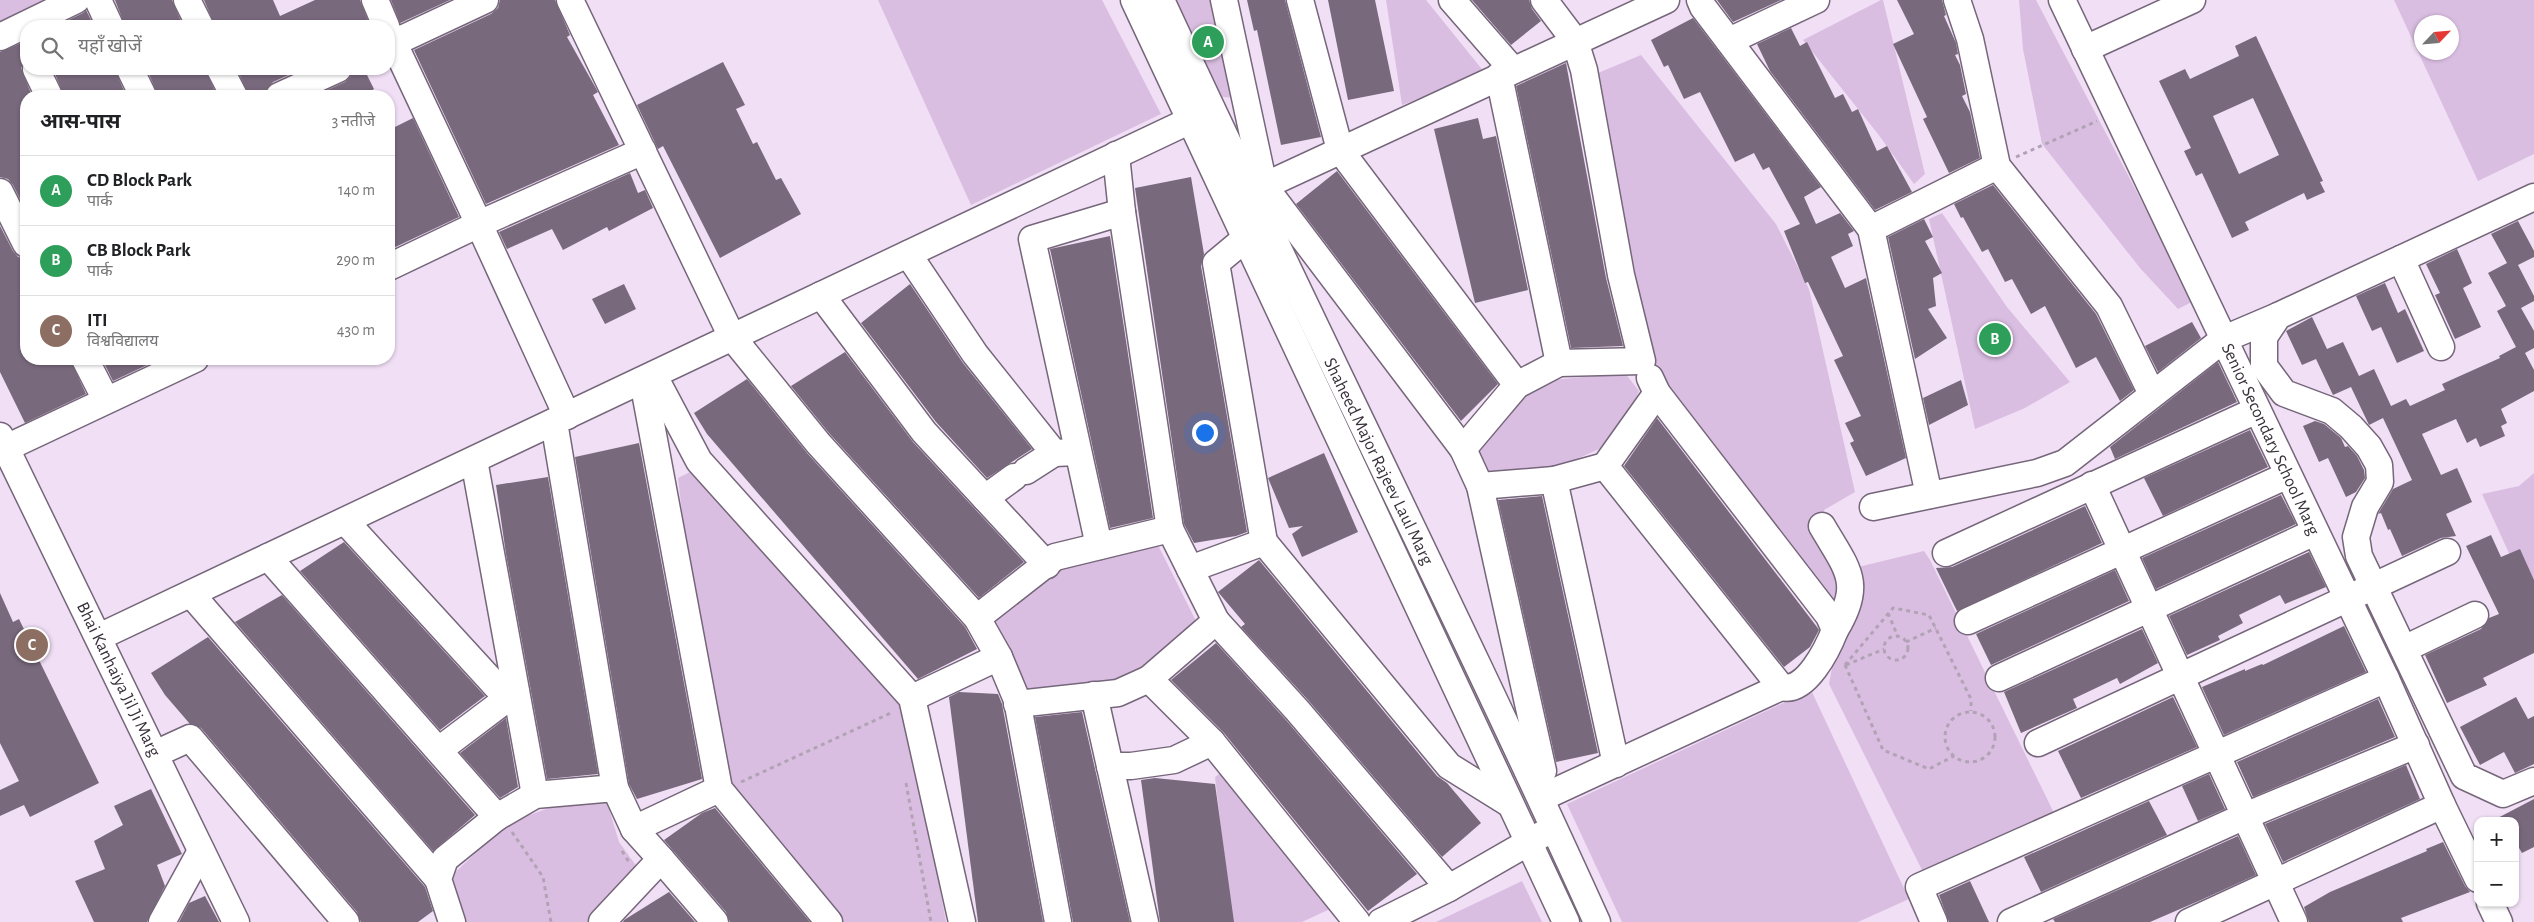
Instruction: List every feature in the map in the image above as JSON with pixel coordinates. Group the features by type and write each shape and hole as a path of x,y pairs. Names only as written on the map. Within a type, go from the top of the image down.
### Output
{"street":[{"path":"43,20 76,0"},
{"path":"98,0 107,20"},
{"path":"187,0 197,20"},
{"path":"375,0 383,20"},
{"path":"570,0 732,337 818,444 977,618 999,657 1017,704 1058,922"},
{"name":"Shaheed Major Rajeev Laul Marg","path":"1134,0 1248,194 1541,798 1597,922"},
{"name":"Shaheed Major Rajeev Laul Marg","path":"1161,0 1201,115"},
{"path":"1224,0 1248,194 1463,449 1480,486 1543,771"},
{"path":"1300,0 1340,150 1517,385"},
{"path":"1452,0 1506,73 1559,363"},
{"path":"1544,0 1575,41 1584,70 1621,275 1642,361 1657,393 1829,616 1835,630"},
{"path":"1248,194 1575,41 1618,10 1666,0"},
{"path":"1700,0 1871,229 1929,495"},
{"path":"1729,41 1816,0"},
{"path":"1957,0 1970,39 1997,166 2109,306 2152,394"},
{"name":"Senior Secondary School Marg","path":"2062,0 2348,598 2474,871"},
{"path":"2085,50 2192,0"},
{"path":"395,35 480,1"},
{"path":"395,49 479,224 561,419 615,788 625,836 661,859 715,922"},
{"path":"39,75 46,90"},
{"path":"133,75 140,90"},
{"path":"223,75 231,90"},
{"path":"292,90 325,75"},
{"path":"99,637 1201,115"},
{"path":"395,264 479,224 643,152"},
{"path":"1116,155 1122,212 1170,529 1216,621 1297,710 1449,888"},
{"path":"1871,229 1997,166"},
{"path":"0,192 20,232"},
{"name":"Shaheed Major Rajeev Laul Marg","path":"1248,194 1246,238 1566,922"},
{"path":"1873,507 2037,473 2065,463 2224,340 2534,198"},
{"path":"1099,546 1066,453 1032,239 1122,212"},
{"path":"1246,238 1216,263 1264,542 1449,766 1510,804"},
{"path":"908,254 975,354 1066,453"},
{"path":"2401,259 2442,347"},
{"path":"821,295 924,432 1047,565"},
{"path":"2278,316 2264,337 2264,366 2284,393 2332,411 2351,427 2369,447 2379,465 2380,482 2365,507 2356,537 2359,556 2464,776 2502,794 2534,781"},
{"path":"1463,449 1517,385 1559,363 1642,361"},
{"path":"88,365 106,400"},
{"path":"4,451 176,365"},
{"path":"648,378 699,461 900,708 962,922"},
{"path":"648,378 725,788 829,922"},
{"path":"1480,486 1554,480 1605,466 1657,393"},
{"path":"1946,553 2257,410"},
{"name":"Bhai Kanhaiya Jil Ji Marg","path":"4,451 99,637 236,922"},
{"path":"985,498 1020,474 1066,453"},
{"path":"474,460 511,695 535,795"},
{"path":"1605,466 1781,687"},
{"path":"1968,621 2288,475"},
{"path":"1554,480 1616,764"},
{"path":"2092,485 2294,922"},
{"path":"345,521 511,695"},
{"path":"1541,798 1781,687 1785,688 1803,681 1825,654 1835,630 1847,611 1852,587 1846,568 1822,526"},
{"path":"977,618 1055,557 1170,529"},
{"path":"1999,678 2150,610 2315,532"},
{"path":"1190,569 1264,542"},
{"path":"2038,743 2447,552"},
{"path":"268,558 503,821"},
{"path":"191,594 438,879 448,921"},
{"path":"2404,649 2475,614"},
{"path":"1017,704 1118,693 1149,679 1216,621"},
{"path":"900,708 999,657"},
{"path":"1149,679 1212,742 1356,922"},
{"path":"1934,922 1919,887 2386,679"},
{"path":"438,750 511,695"},
{"path":"1094,695 1145,922"},
{"path":"155,754 190,738 346,922"},
{"path":"1110,766 1131,766 1174,760 1212,742"},
{"path":"2011,922 2245,816 2416,745"},
{"path":"438,879 445,859 503,821 535,795 615,788"},
{"path":"625,836 725,788"},
{"path":"2189,922 2442,805"},
{"path":"1381,922 1449,888 1554,827"},
{"path":"162,922 202,851"},
{"path":"602,922 661,859"},
{"path":"2492,907 2499,922"}],"path":[{"path":"1997,166 2115,112"},
{"path":"1845,665 1893,608 1928,615 1971,699 1971,711"},
{"path":"1888,613 1898,637 1906,642"},
{"path":"1906,642 1936,628"},
{"path":"1898,637 1887,640 1884,649 1888,657 1896,660 1901,659 1907,652 1906,642"},
{"path":"1845,665 1884,649"},
{"path":"1845,665 1883,750 1929,769 1954,756"},
{"path":"886,704 900,708"},
{"path":"725,788 900,708"},
{"path":"1971,711 1982,714 1989,720 1994,729 1996,739 1993,748 1987,756 1978,761 1968,762 1954,756 1946,744 1948,725 1954,717 1971,711"},
{"path":"906,780 931,922"},
{"path":"503,821 543,877 551,922"},
{"path":"625,836 630,864"}],"shaded area":[{"path":"0,0 87,0 45,20 20,20 20,32 0,41"},
{"path":"878,0 1102,0 1161,114 971,205"},
{"path":"1176,0 1211,0 1236,98 1222,97"},
{"path":"1386,0 1426,0 1485,73 1402,105"},
{"path":"1883,0 1925,174 1914,184 1878,134 1803,40"},
{"path":"2019,0 2036,0 2194,301 2178,309 2140,268 2042,144 2023,49"},
{"path":"2394,0 2534,0 2534,154 2478,181 2422,60 2459,60 2459,15 2414,15 2414,43"},
{"path":"1641,55 1776,224 1809,289 1855,492 1824,510 1850,569 1924,551 2054,813 1923,872 1829,684 1841,618 1664,383 1649,348 1598,73"},
{"path":"1942,213 2007,307 2070,382 2025,408 1975,429 1929,219"},
{"path":"1625,373 1639,391 1630,411 1610,438 1599,449 1524,483 1496,478 1474,461 1479,438 1512,402 1552,380"},
{"path":"692,471 907,705 946,922 843,922 725,789 686,546 678,478"},
{"path":"2534,473 2534,608 2482,494 2519,486"},
{"path":"1157,543 1198,625 1146,671 1114,687 1024,694 990,623 1062,565"},
{"path":"1811,690 1909,899 1858,922 1622,922 1567,804"},
{"path":"1227,768 1330,909 1302,922 1232,922 1215,777"},
{"path":"607,802 619,842 640,871 593,919 587,922 461,922 445,882 507,823 549,808"},
{"path":"1522,881 1542,922 1436,922"}],"building":[{"path":"115,0 172,0 180,20 123,20"},
{"path":"204,0 273,0 280,16 315,0 360,0 368,20 212,20"},
{"path":"391,0 450,0 400,23"},
{"path":"500,0 555,0 570,35 567,37 598,92 593,95 619,145 486,204 414,50 491,14 498,8"},
{"path":"1247,0 1285,0 1321,137 1281,145 1257,30 1254,31"},
{"path":"1328,0 1375,0 1394,91 1348,100"},
{"path":"1472,0 1529,0 1532,9 1541,21 1511,45"},
{"path":"1717,0 1781,0 1733,22"},
{"path":"1897,0 1942,0 1946,15 1944,16 1956,43 1958,54 1955,55 1960,65 1966,94 1962,96 1970,112 1980,158 1949,173 1923,119 1927,117 1893,44 1914,34"},
{"path":"86,10 91,20 68,20"},
{"path":"1693,18 1821,187 1804,197 1816,224 1840,213 1854,231 1848,234 1853,246 1831,257 1845,288 1866,278 1906,458 1866,476 1850,443 1854,441 1845,423 1861,416 1834,360 1843,356 1808,282 1805,283 1784,231 1800,224 1769,167 1763,170 1754,153 1735,162 1700,92 1684,99 1668,65 1664,67 1651,40"},
{"path":"1791,28 1800,46 1807,42 1835,98 1843,94 1852,112 1858,109 1877,151 1887,146 1912,192 1875,210 1770,71 1757,44"},
{"path":"2256,36 2323,181 2320,182 2325,192 2307,200 2304,193 2245,222 2249,230 2232,238 2202,173 2196,176 2184,151 2191,148 2159,81 2185,69 2190,79 2239,56 2235,46","holes":["2253,98 2279,155 2239,174 2213,116"]},
{"path":"20,44 20,75 24,75 30,90 20,90 20,199 8,179 0,177 0,52"},
{"path":"723,62 745,105 736,109 753,144 757,142 776,180 781,178 801,214 720,258 663,146 658,149 637,105"},
{"path":"1566,63 1606,278 1623,346 1571,348 1516,86"},
{"path":"55,75 117,75 124,90 62,90"},
{"path":"149,75 208,75 214,90 156,90"},
{"path":"240,75 289,75 273,82 267,90 246,90"},
{"path":"351,75 367,75 374,89 327,90 345,82"},
{"path":"413,118 459,217 395,247 395,127"},
{"path":"1478,118 1483,139 1496,136 1528,290 1475,303 1434,129"},
{"path":"1337,171 1498,384 1461,421 1296,204"},
{"path":"630,173 638,193 645,190 653,208 609,231 607,227 563,250 552,229 507,249 499,232"},
{"path":"1191,177 1204,254 1201,266 1247,532 1236,536 1194,543 1184,524 1135,188"},
{"path":"1993,185 2096,314 2134,390 2120,401 2096,357 2076,368 2045,306 2031,314 2012,279 2005,282 1988,249 1982,252 1963,217 1961,218 1954,204"},
{"path":"1924,219 1933,237 1925,241 1942,273 1933,278 1936,306 1928,309 1947,338 1915,359 1888,237"},
{"path":"2518,221 2534,251 2534,257 2518,265 2534,296 2534,301 2521,308 2534,331 2534,348 2525,353 2534,370 2534,391 2501,409 2507,423 2501,426 2505,436 2480,447 2476,438 2467,443 2456,419 2422,434 2441,475 2457,468 2472,502 2446,514 2456,536 2441,538 2402,556 2381,513 2378,514 2393,489 2412,480 2383,418 2369,425 2351,387 2333,395 2316,359 2302,365 2286,331 2312,317 2327,349 2343,342 2359,376 2374,369 2391,406 2406,399 2410,406 2445,390 2442,384 2500,358 2499,356 2516,347 2497,311 2506,306 2488,273 2507,263 2491,234"},
{"path":"0,226 13,251 20,258 20,365 73,365 86,394 25,423 0,372"},
{"path":"1110,236 1153,518 1110,528 1050,249"},
{"path":"2457,249 2472,283 2463,288 2481,327 2455,339 2435,295 2440,293 2426,264"},
{"path":"2385,283 2398,313 2405,309 2424,351 2397,363 2381,327 2372,331 2356,296"},
{"path":"624,284 636,309 605,324 592,299"},
{"path":"910,284 963,363 1032,449 987,478 936,422 861,323"},
{"path":"2192,322 2201,338 2158,372 2145,346"},
{"path":"845,352 913,442 1024,562 979,598 829,433 791,386"},
{"path":"2218,362 2237,402 2115,459 2110,447"},
{"path":"105,365 147,365 113,381"},
{"path":"747,379 807,453 965,627 977,649 918,679 707,434 694,413"},
{"path":"1961,380 1968,405 1929,425 1923,398"},
{"path":"1657,418 1819,630 1810,647 1784,667 1624,466"},
{"path":"2315,421 2324,424 2341,438 2345,447 2348,446 2357,456 2364,470 2365,478 2356,492 2346,497 2328,458 2319,462 2303,426"},
{"path":"2250,430 2268,467 2163,516 2144,478"},
{"path":"639,443 702,779 637,799 629,784 575,457"},
{"path":"1324,453 1358,532 1302,557 1292,534 1303,526 1289,528 1268,478"},
{"path":"548,477 598,774 547,779 506,554 496,485"},
{"path":"2281,495 2296,524 2156,589 2142,558"},
{"path":"1542,496 1598,753 1556,762 1498,500"},
{"path":"2085,506 2102,543 1957,611 1936,568 1952,567"},
{"path":"2491,535 2501,557 2520,549 2534,580 2534,653 2483,678 2487,685 2447,703 2425,655 2481,629 2489,618 2499,614 2466,546"},
{"path":"344,542 485,696 440,730 300,571"},
{"path":"2309,552 2326,587 2285,604 2280,595 2239,615 2243,623 2218,636 2220,640 2187,655 2169,616"},
{"path":"1259,560 1437,776 1447,783 1481,823 1442,857 1308,700 1241,627 1245,624 1218,592"},
{"path":"2115,570 2129,601 1991,665 1976,634"},
{"path":"0,593 13,622 19,619 99,783 30,817 24,805 0,816 0,790 19,781 0,743"},
{"path":"282,595 475,815 433,851 235,622"},
{"path":"2344,626 2366,672 2224,735 2202,687 2245,669 2245,671 2263,665"},
{"path":"2142,629 2158,663 2120,684 2117,678 2073,699 2077,708 2021,733 2004,692"},
{"path":"208,637 425,887 433,911 418,922 361,922 357,912 201,728 190,724 165,695 151,673"},
{"path":"1216,643 1286,720 1417,874 1368,911 1224,733 1171,680"},
{"path":"959,692 998,694 1002,704 1043,922 978,922 949,697"},
{"path":"2173,697 2197,747 2081,798 2058,751"},
{"path":"2516,697 2528,719 2534,716 2534,764 2515,773 2504,752 2480,765 2460,727"},
{"path":"2378,699 2395,737 2253,797 2237,762"},
{"path":"1082,712 1130,922 1073,922 1035,717"},
{"path":"506,718 518,787 500,798 460,753"},
{"path":"2406,765 2420,799 2283,862 2265,824"},
{"path":"2209,774 2225,809 2198,821 2182,786"},
{"path":"1155,778 1215,784 1234,922 1160,922 1141,780"},
{"path":"151,789 182,854 157,865 165,886 147,922 94,922 75,881 105,869 94,841 123,825 114,806"},
{"path":"2534,799 2534,847 2522,853 2519,848 2519,817 2500,817"},
{"path":"2149,801 2167,835 2041,892 2024,857"},
{"path":"715,808 810,922 730,922 726,912 664,840 702,813"},
{"path":"2238,836 2256,875 2201,900 2150,922 2055,922 2053,919"},
{"path":"2443,842 2465,886 2470,892 2401,918 2403,922 2309,922 2304,907 2330,892 2427,851 2426,849"},
{"path":"1970,881 1989,922 1949,922 1939,895"},
{"path":"669,892 695,922 623,922 624,920"},
{"path":"205,896 219,922 179,922 189,903"}],"place":[{"name":"CD Block Park","path":"1208,42"},
{"name":"CB Block Park","path":"1995,339"},
{"name":"ITI","path":"32,645"}]}
